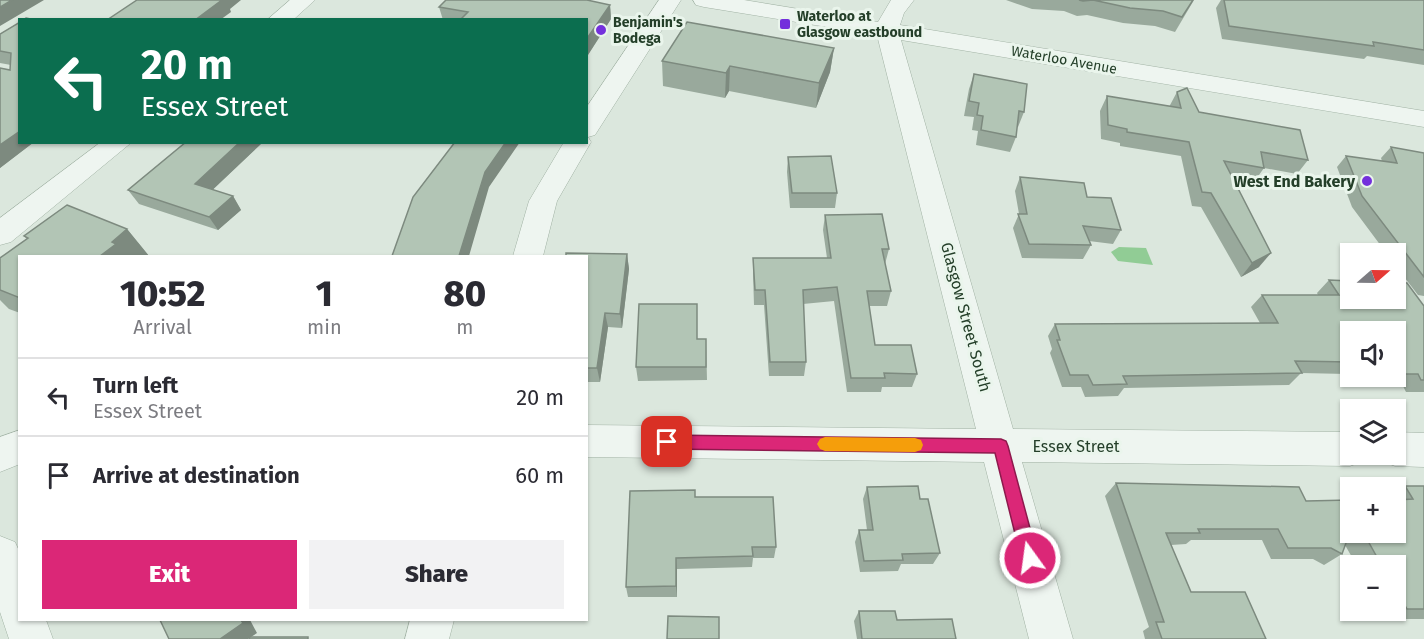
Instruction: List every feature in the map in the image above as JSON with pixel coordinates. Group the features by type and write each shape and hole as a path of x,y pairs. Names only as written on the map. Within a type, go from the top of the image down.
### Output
{"street":[{"path":"281,18 304,0"},
{"path":"588,126 669,0"},
{"name":"Waterloo Avenue","path":"705,0 1424,119"},
{"path":"887,30 893,12 903,0"},
{"name":"Glasgow Street South","path":"887,30 1001,446 1051,639"},
{"path":"0,234 116,144"},
{"path":"528,255 543,201 577,144"},
{"name":"Essex Street","path":"588,441 1340,449"},
{"path":"0,455 18,447"},
{"path":"1406,449 1424,450"},
{"path":"0,556 18,603"},
{"path":"24,621 31,639"},
{"path":"427,639 432,621"}],"shaded area":[{"path":"1119,247 1146,248 1153,265 1118,261 1111,252"}],"building":[{"path":"0,0 12,0 0,7"},
{"path":"137,0 222,0 198,18 110,18"},
{"path":"446,0 587,0 610,5 588,37 588,18 462,18 468,12 439,7"},
{"path":"1093,0 1193,0 1182,17 1163,11 1130,8"},
{"path":"1224,0 1424,0 1424,50 1373,42 1374,46 1229,26"},
{"path":"687,22 834,48 819,83 730,66 726,73 662,61"},
{"path":"18,23 18,132 0,145 0,68 10,70 11,53 0,51 0,34"},
{"path":"974,74 1027,84 1024,112 1019,111 1016,137 981,130 983,116 977,115 979,103 969,101"},
{"path":"1187,88 1199,112 1300,130 1308,160 1261,152 1264,168 1224,161 1271,253 1252,263 1211,193 1202,192 1189,142 1127,132 1127,129 1108,125 1107,96 1181,108 1177,92"},
{"path":"184,144 238,144 195,184 233,196 209,217 128,190"},
{"path":"453,144 505,144 485,172 459,255 392,255 413,197"},
{"path":"1391,147 1424,153 1424,277 1406,253 1406,243 1398,243 1362,196 1346,156 1397,163"},
{"path":"831,156 837,193 792,193 788,157"},
{"path":"1020,177 1084,183 1087,197 1111,198 1121,230 1083,226 1091,245 1029,244 1018,214 1027,214"},
{"path":"67,205 127,229 112,242 116,244 101,255 18,255 18,297 0,290 0,258 28,238 24,236"},
{"path":"882,214 889,249 882,249 891,291 867,291 875,345 911,345 917,374 884,373 885,378 851,378 837,287 803,290 806,362 770,362 765,290 755,290 753,258 831,258 825,215"},
{"path":"566,253 627,254 620,314 605,313 597,368 588,368 588,255 566,255"},
{"path":"1329,280 1340,281 1340,309 1406,309 1407,283 1424,306 1424,380 1421,380 1418,374 1406,374 1406,321 1340,321 1340,362 1295,361 1302,373 1123,376 1127,384 1093,385 1088,375 1070,375 1057,340 1060,340 1055,324 1278,323 1262,295 1339,295"},
{"path":"639,304 697,304 697,339 706,339 706,367 636,367"},
{"path":"1116,483 1299,487 1306,501 1340,500 1340,543 1346,543 1342,554 1331,548 1288,548 1278,529 1198,529 1200,533 1166,533 1191,592 1245,592 1266,639 1162,639 1156,622 1164,622"},
{"path":"918,486 920,499 928,499 940,553 902,554 903,560 864,561 859,530 873,530 867,487"},
{"path":"1406,486 1424,486 1424,609 1406,607 1406,555 1376,555 1369,543 1406,543 1406,499 1413,499"},
{"path":"695,490 695,497 773,497 776,547 752,547 753,556 676,558 676,586 626,587 630,491"},
{"path":"859,611 895,611 897,620 952,619 956,639 862,639"},
{"path":"668,616 719,617 719,639 667,639"},
{"path":"160,621 242,621 243,623 220,639 169,639"},
{"path":"250,637 308,637 308,639 249,639"}],"slow traffic":[{"path":"825,444 915,445"}],"place":[{"name":"Waterloo at Glasgow eastbound","path":"785,24"},
{"name":"Benjamin's Bodega","path":"601,30"},
{"name":"West End Bakery","path":"1367,181"}],"route":[{"path":"667,442 1001,446 1030,558"}]}
